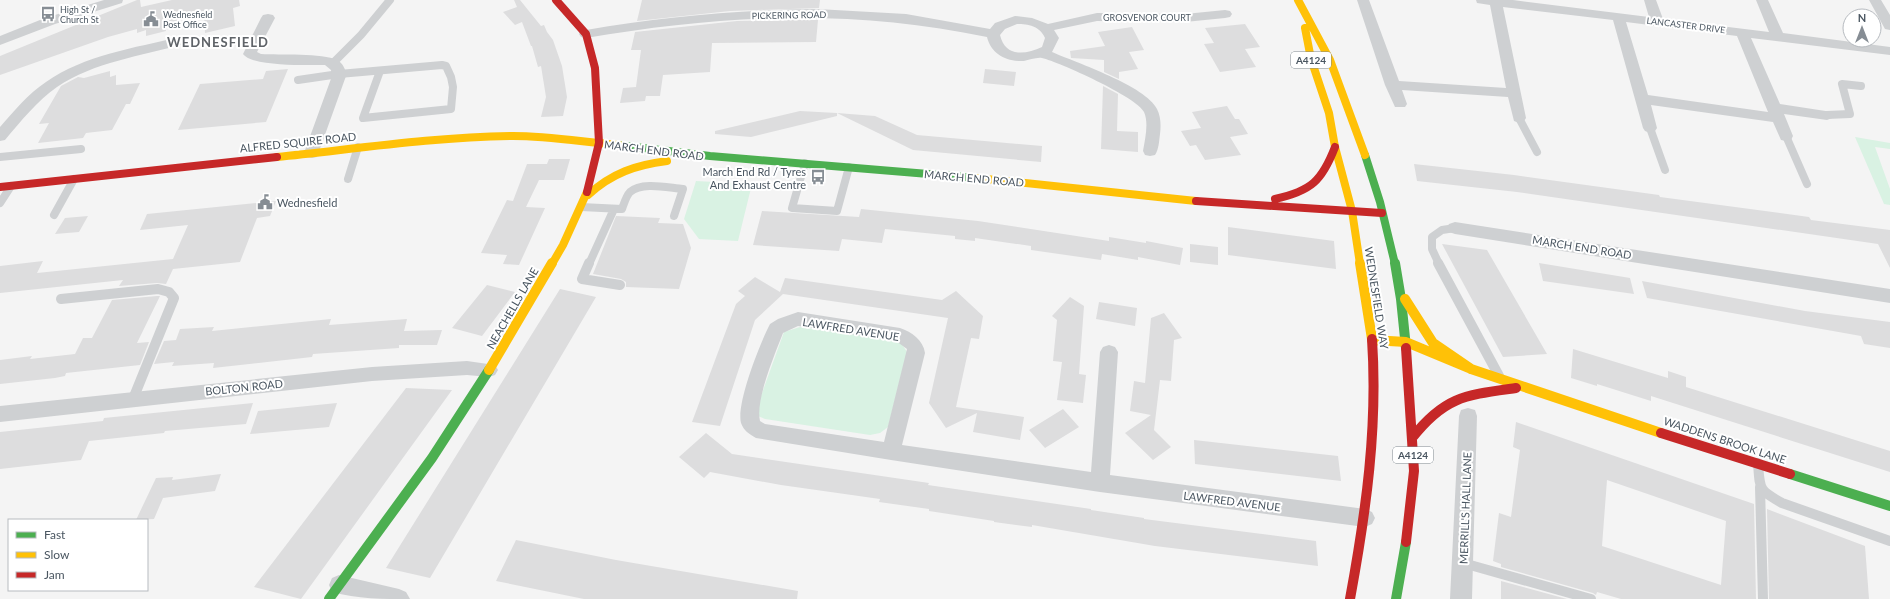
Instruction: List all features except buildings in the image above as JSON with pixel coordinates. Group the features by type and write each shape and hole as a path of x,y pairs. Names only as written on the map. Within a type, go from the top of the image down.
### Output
{"street":[{"path":"0,41 50,21 117,0"},
{"name":"NEACHELLS LANE","path":"334,592 407,495 465,410 563,245 586,197 593,174 599,143 595,68 586,34 557,0"},
{"path":"1362,0 1400,104"},
{"name":"LANCASTER DRIVE","path":"1482,0 1496,2 1536,3 1618,16 1890,51"},
{"path":"1650,0 1657,21"},
{"path":"1762,0 1778,37"},
{"path":"1875,0 1890,26"},
{"path":"1496,2 1512,93 1519,118"},
{"name":"WEDNESFIELD WAY","path":"1299,3 1311,59 1329,112 1335,147 1352,212 1372,340 1376,390 1365,518 1350,599"},
{"name":"A4124","path":"1299,3 1330,60 1337,78 1373,178 1382,213 1381,227 1398,274 1406,342 1411,362 1414,471 1405,549 1396,599"},
{"name":"PICKERING ROAD","path":"586,34 641,24 703,18 804,14 895,17 942,23 993,34"},
{"name":"GROSVENOR COURT","path":"1046,28 1097,17 1185,18 1225,14"},
{"path":"1618,16 1643,99 1650,128"},
{"path":"268,18 250,54 259,58 318,60 336,68 312,153"},
{"path":"1015,20 1032,22 1046,28 1052,38 1048,49 1042,53 1023,57 1003,52 993,41 993,34 1000,26 1015,20"},
{"path":"1742,32 1786,136"},
{"path":"0,136 37,96 62,78 83,68 156,54 178,41"},
{"path":"1042,53 1130,92 1150,107 1154,120 1150,151"},
{"path":"1392,85 1512,93"},
{"path":"1643,99 1777,113 1827,115"},
{"name":"ALFRED SQUIRE ROAD","path":"0,187 358,148 479,138 547,137 599,143"},
{"name":"MARCH END ROAD","path":"599,143 710,156 1017,181 1213,203 1382,213"},
{"name":"MARCH END ROAD","path":"1238,204 1297,196 1313,188 1328,167 1335,147"},
{"name":"MARCH END ROAD","path":"586,197 610,174 632,164 710,156"},
{"path":"1238,204 1287,217"},
{"name":"MARCH END ROAD","path":"1455,228 1473,236 1890,296"},
{"path":"1401,293 1432,343 1471,370"},
{"name":"LAWFRED AVENUE","path":"891,452 913,367 916,353 915,346 900,335 798,320 784,324 776,329 749,407 750,423 756,429 763,432 891,452 1100,484 1365,518"},
{"path":"1372,340 1406,342 1471,370 1500,378 1553,398"},
{"path":"1372,340 1411,362"},
{"path":"1100,484 1110,352"},
{"name":"BOLTON ROAD","path":"0,414 372,374 467,368 489,370"},
{"path":"1456,374 1553,398"},
{"path":"1412,438 1429,416 1442,406 1461,398 1516,388"},
{"name":"WADDENS BROOK LANE","path":"1553,398 1890,506"},
{"name":"MERRILL'S HALL LANE","path":"1461,599 1468,416"},
{"path":"334,592 399,599"}],"lane":[{"path":"336,68 390,0"},
{"path":"298,80 336,68 380,70 446,66 452,75 455,90 451,109 363,118 380,70"},
{"path":"1827,115 1850,114 1842,84 1861,86"},
{"path":"1519,118 1537,152"},
{"path":"1650,128 1665,170"},
{"path":"1786,136 1806,184"},
{"path":"348,179 358,148"},
{"path":"0,158 81,149"},
{"path":"805,163 792,208 837,211 849,167"},
{"path":"54,215 74,180"},
{"path":"0,203 11,186"},
{"path":"581,207 622,209 628,195 635,188 683,189 674,216"},
{"path":"614,209 582,280 620,285"},
{"name":"MARCH END ROAD","path":"1455,228 1444,228 1436,233 1432,237 1432,249 1494,370 1500,378"},
{"path":"61,299 158,289 169,292 174,298 133,399"},
{"path":"1758,463 1763,599"},
{"path":"1760,487 1782,502 1890,541"},
{"path":"1463,563 1591,599"}],"green space":[{"path":"1855,137 1890,143 1890,149 1875,147 1890,189 1890,205 1884,204"},
{"path":"696,181 752,184 738,241 699,239 684,219"},
{"path":"800,327 900,341 907,352 888,427 880,433 870,435 765,419 758,416 758,404 784,332"}],"traffic: fast":[{"path":"619,145 710,156 977,178"},
{"path":"1365,155 1387,226 1401,299 1406,348"},
{"path":"329,599 392,515 432,458 471,400 489,370"},
{"path":"1790,474 1890,506"},
{"path":"1396,599 1406,542"}],"traffic: slow":[{"path":"1298,0 1330,60 1365,155"},
{"path":"1305,28 1311,59 1329,113 1335,147 1352,211 1372,339"},
{"path":"277,157 412,142 479,137 513,136 565,138 619,145"},
{"path":"588,195 606,180 624,170 644,164 667,161"},
{"path":"977,178 1196,201"},
{"path":"489,370 563,245 587,192"},
{"path":"1405,299 1433,343 1471,369"},
{"path":"1372,340 1406,342 1471,369 1553,398 1661,433"}],"traffic: jam":[{"path":"556,0 586,34 595,68 599,143 587,192"},
{"path":"1275,199 1299,193 1314,184 1325,169 1335,147"},
{"path":"0,187 277,157"},
{"path":"1196,201 1382,213"},
{"path":"1350,599 1366,502 1373,437 1375,404 1372,339"},
{"path":"1406,348 1414,471 1406,542"},
{"path":"1412,438 1435,412 1457,399 1470,395 1516,388"},
{"path":"1661,433 1790,474"}],"place":[{"name":"High St / Church St","path":"48,14"},
{"name":"Wednesfield Post Office","path":"151,19"},
{"name":"March End Rd / Tyres And Exhaust Centre","path":"818,177"},
{"name":"Wednesfield","path":"265,202"}],"district":[{"name":"WEDNESFIELD","path":"218,42"}]}
